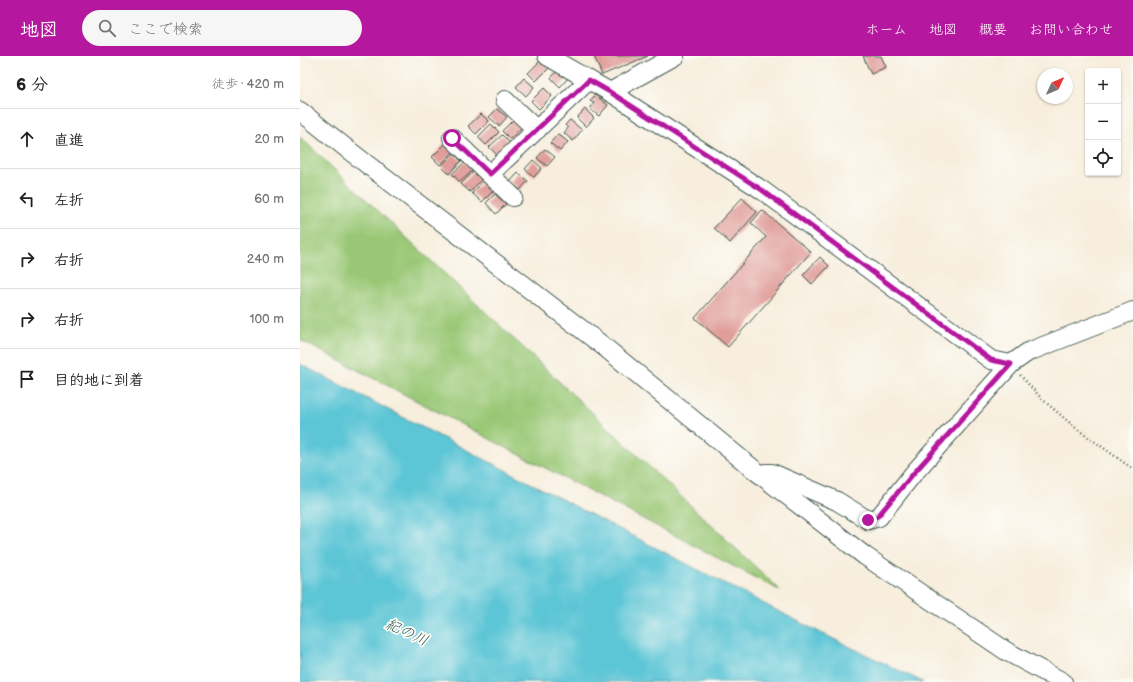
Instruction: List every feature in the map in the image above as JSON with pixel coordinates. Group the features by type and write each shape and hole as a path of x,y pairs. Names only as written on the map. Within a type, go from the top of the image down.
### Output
{"street":[{"path":"547,56 610,92 762,190 991,360 1011,364"},
{"path":"610,92 675,56"},
{"path":"490,174 589,80"},
{"path":"505,100 537,130"},
{"path":"300,111 602,346 757,472 865,556 1006,651 1063,682"},
{"path":"452,138 513,197"},
{"path":"757,472 772,473 837,501 868,520 878,516 913,474 1011,364 1028,352 1133,311"}],"path":[{"path":"1011,364 1042,399 1071,424 1133,469"}],"green space":[{"path":"300,137 781,591 300,340"}],"water":[{"name":"紀の川","path":"300,364 811,628 923,682 300,682"}],"building":[{"path":"594,56 648,56 602,75"},
{"path":"863,56 881,56 886,67 871,74"},
{"path":"541,60 549,68 536,81 528,73"},
{"path":"559,69 568,78 560,87 551,78"},
{"path":"524,78 534,87 526,96 516,87"},
{"path":"544,88 552,96 539,109 531,101"},
{"path":"595,95 608,105 599,116 590,109 594,103 590,101"},
{"path":"497,109 507,117 499,126 489,117"},
{"path":"585,109 594,118 586,127 577,118"},
{"path":"481,114 489,121 476,134 468,126"},
{"path":"515,118 523,126 510,139 502,131"},
{"path":"570,120 582,130 573,141 564,133 568,128 565,125"},
{"path":"491,124 499,132 486,145 478,137"},
{"path":"558,134 568,142 560,151 550,143"},
{"path":"502,135 510,143 497,155 489,147"},
{"path":"445,144 453,152 440,165 432,157"},
{"path":"545,149 555,157 547,166 537,158"},
{"path":"454,153 461,161 449,174 441,166"},
{"path":"533,160 542,168 534,177 525,169"},
{"path":"465,162 473,170 460,182 452,174"},
{"path":"474,171 482,179 470,192 461,184"},
{"path":"518,173 528,181 520,190 510,182"},
{"path":"484,181 494,190 482,202 472,193"},
{"path":"495,194 506,204 496,214 486,203"},
{"path":"742,198 757,212 730,243 714,228"},
{"path":"762,210 811,252 728,347 695,318 766,237 751,223"},
{"path":"820,257 829,266 812,284 803,275"}],"route":[{"path":"452,138 490,174 589,80 762,190 991,360 1011,364 913,474 878,516 868,520"}]}
